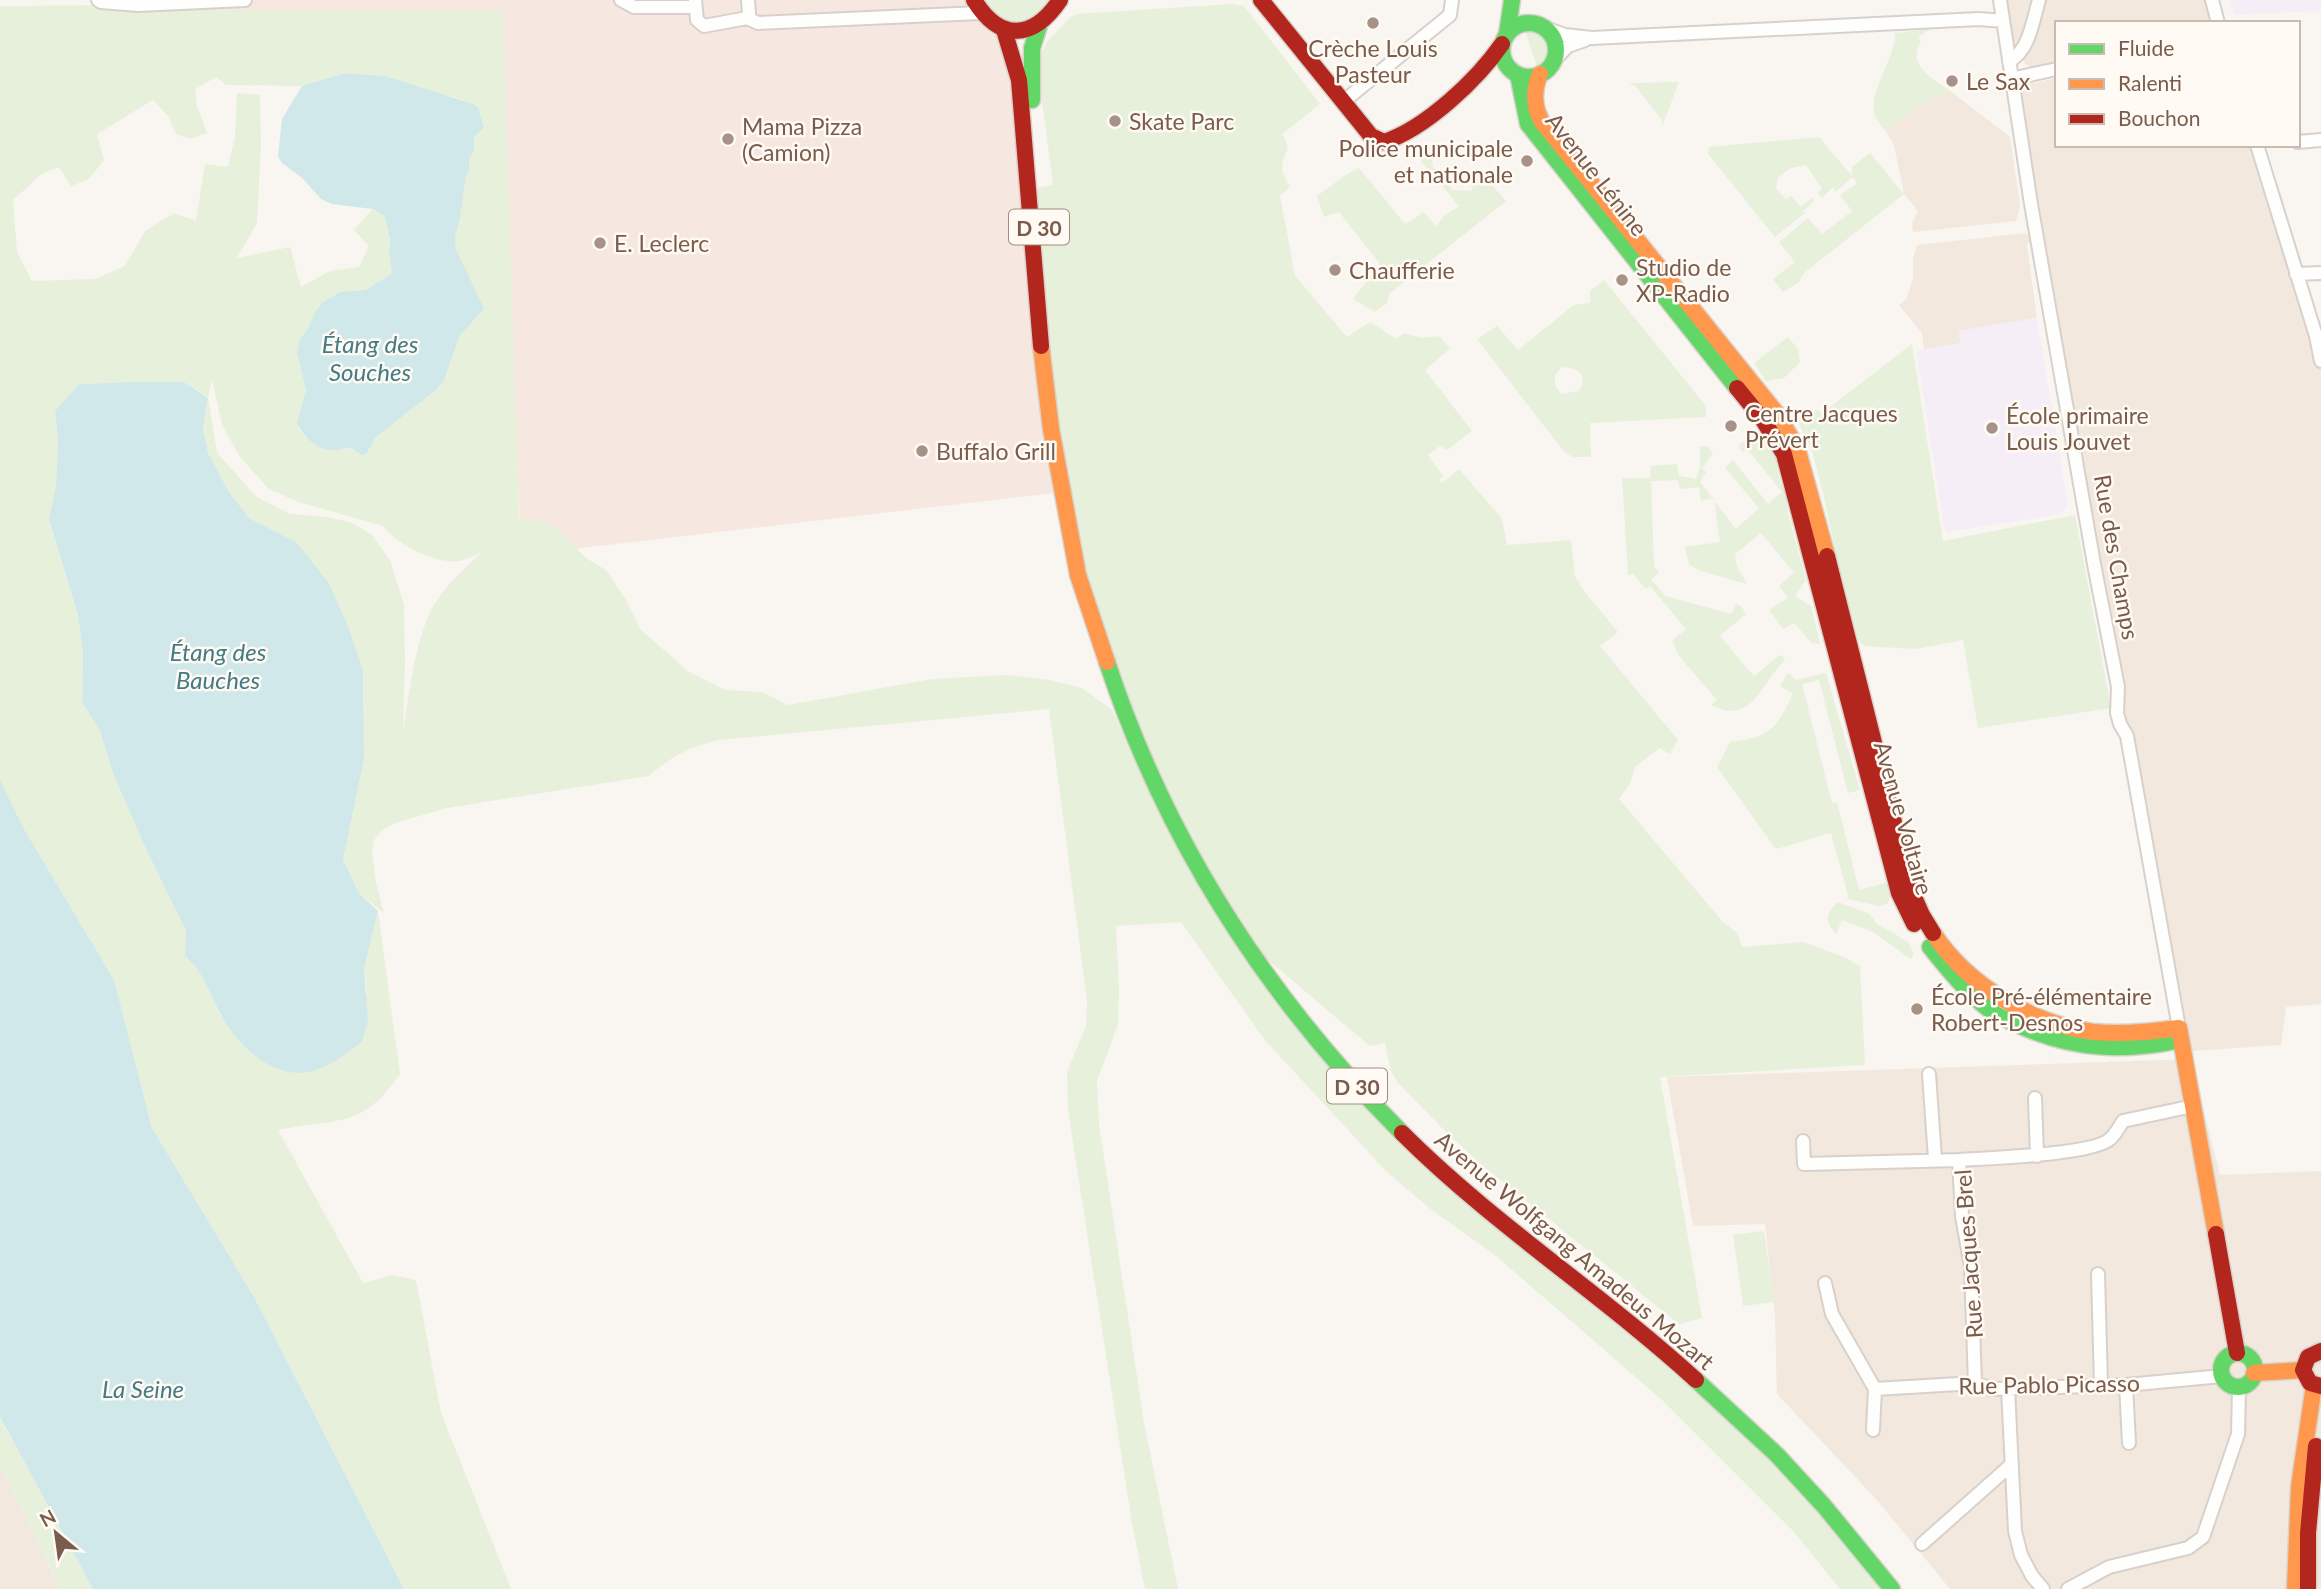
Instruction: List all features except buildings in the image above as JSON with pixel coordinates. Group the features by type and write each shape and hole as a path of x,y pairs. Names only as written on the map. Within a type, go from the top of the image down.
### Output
{"street":[{"path":"98,0 245,0"},
{"path":"621,0 634,7 695,3 697,20 704,26 747,18 758,23 977,7 992,24 1004,30 1024,31 1039,26 1053,13 1060,0"},
{"path":"747,18 748,0"},
{"path":"1261,0 1371,136 1384,142 1400,137 1475,77 1520,24 1540,26 1565,36 1592,38 1979,19 2003,21"},
{"path":"1344,101 1450,15 1452,0"},
{"path":"1512,0 1503,59 1515,73"},
{"path":"1517,0 1553,38 1556,46 1553,61"},
{"name":"Rue des Champs","path":"2000,0 2011,79 2094,564 2118,687 2118,713 2127,736 2180,1034"},
{"path":"2009,61 2018,57 2025,44 2039,0"},
{"path":"2212,0 2217,21"},
{"name":"Avenue Wolfgang Amadeus Mozart","path":"1039,26 1032,48 1031,84 1051,429"},
{"name":"Avenue Wolfgang Amadeus Mozart","path":"1004,30 1019,80 1037,302 1051,429 1078,575 1122,708 1152,781 1201,876 1266,975 1315,1040 1368,1099 1413,1144 1527,1244 1667,1354 1722,1403 1777,1455 1824,1506 1892,1589"},
{"path":"1475,77 1501,68 1525,77 1540,74 1569,46 1592,38"},
{"path":"2011,79 2055,69"},
{"name":"Avenue Lénine","path":"1515,73 1528,124 1763,420 1784,454 1814,538"},
{"name":"Avenue Lénine","path":"1540,74 1534,106 1542,122 1777,414 1797,448 1814,538"},
{"path":"2300,142 2321,140"},
{"path":"2258,147 2321,361"},
{"path":"2296,274 2321,273"},
{"name":"Avenue Voltaire","path":"1814,538 1899,893 1904,907 1930,946 1946,967 1991,1011 2049,1038 2096,1050 2155,1047 2180,1034"},
{"path":"2180,1034 2231,1321 2231,1356"},
{"path":"1929,1074 1935,1159"},
{"path":"2035,1098 2037,1156"},
{"name":"Rue Jacques Brel","path":"1975,1383 1971,1266 1962,1216 1959,1160 2037,1156 2095,1145 2109,1140 2123,1121 2193,1106"},
{"path":"1803,1141 1804,1164 1959,1160"},
{"path":"2098,1274 2101,1385"},
{"path":"1825,1283 1832,1314 1875,1389 1873,1430"},
{"path":"2319,1390 2306,1379 2303,1370 2306,1358 2311,1353 2321,1351"},
{"path":"2243,1354 2252,1362 2254,1373 2250,1381 2239,1387 2229,1385 2222,1376 2222,1364 2231,1356 2243,1354"},
{"path":"2254,1373 2303,1370"},
{"name":"Rue Pablo Picasso","path":"1875,1389 1975,1383 1992,1388 2126,1385 2222,1376"},
{"path":"2126,1385 2129,1443"},
{"path":"2068,1589 2109,1567 2188,1548 2203,1537 2238,1434 2239,1387"},
{"path":"2008,1388 2015,1531 2021,1555 2032,1576 2043,1589"},
{"path":"2295,1589 2294,1558 2300,1476 2319,1390"},
{"path":"2308,1589 2308,1534 2319,1390"},
{"path":"1922,1544 2012,1464"}],"shaded area":[{"path":"218,0 974,0 1004,30 1063,492 521,555 499,10 218,10"},
{"path":"2003,0 2214,0 2220,21 2055,21 2055,63 2035,68 2026,65 2013,46"},
{"path":"2230,0 2321,0 2321,11 2234,15"},
{"path":"2055,78 2055,147 2258,147 2321,361 2321,1004 2286,1007 2281,1045 2192,1051 2183,1035 2089,517 2018,87"},
{"path":"1949,90 2010,137 2020,206 2016,221 1913,232 1912,223 1918,211 1904,194 1894,145 1885,130 1936,95 1942,98"},
{"path":"2026,233 2031,240 2027,245 2037,318 1959,331 1961,343 1916,351 1924,349 1922,333 1899,305 1907,298 1913,278 1913,259 1917,245"},
{"name":"École primaire Louis Jouvet","path":"2037,318 2068,505 2062,514 1947,532 1944,527 1916,351 1961,343 1958,331"},
{"path":"2191,1059 2220,1175 2321,1171 2321,1589 1950,1589 1877,1500 1777,1394 1775,1316 1765,1224 1693,1226 1667,1077"},
{"path":"0,1466 59,1586 54,1589 0,1589"}],"green space":[{"path":"218,0 219,10 503,10 519,518 552,524 586,558 606,570 626,600 640,629 689,672 725,690 762,692 788,705 932,679 1007,675 1049,680 1082,688 1112,710 1127,742 1072,574 1029,189 1053,185 1037,62 1047,42 1076,14 1232,4 1244,6 1320,104 1282,134 1288,147 1282,169 1290,187 1280,195 1295,276 1347,337 1370,322 1396,339 1404,333 1422,338 1439,336 1450,349 1425,370 1472,431 1447,450 1440,446 1428,455 1443,476 1439,479 1442,483 1459,469 1502,519 1507,545 1571,540 1575,576 1618,632 1600,646 1678,740 1670,754 1660,748 1635,767 1630,784 1619,799 1722,921 1737,933 1742,947 1803,942 1860,966 1865,1065 1660,1077 1702,1318 1679,1324 1482,1165 1443,1129 1398,1083 1391,1071 1385,1043 1370,1046 1242,938 1368,1099 1703,1386 1892,1589 1840,1589 1795,1533 1661,1399 1495,1255 1428,1207 1385,1170 1264,1039 1181,922 1116,926 1118,1024 1097,1081 1099,1124 1144,1423 1178,1589 1145,1589 1132,1523 1068,1110 1067,1072 1086,1026 1087,1001 1049,709 718,740 681,753 649,776 447,808 395,823 381,831 374,840 372,853 384,913 359,893 343,860 364,759 363,670 348,626 297,543 248,518 229,492 208,453 203,429 208,397 184,382 79,384 55,411 58,441 56,485 49,519 78,615 83,652 82,702 100,731 113,773 145,847 187,930 186,956 198,967 219,1013 247,1048 367,994 364,969 378,911 400,1074 373,1105 360,1113 332,1122 278,1130 363,1283 393,1275 416,1280 441,1413 511,1589 404,1589 254,1297 152,1128 114,980 24,829 0,780 0,6 138,5","holes":["345,73 385,76 443,96 455,97 478,107 484,128 474,137 474,151 469,159 455,237 456,249 483,309 460,335 444,380 436,390 375,438 367,453 307,438 302,433 297,424 306,396 297,353 304,332 352,291 366,290 392,273 388,224 385,216 373,209 354,230 369,246 359,267 330,271 301,287 290,247 237,258 257,223 261,145 260,95 237,93 235,137 228,167 205,164 196,221 174,213 145,231 125,266 95,279 32,281 17,252 13,200 43,173 59,167 71,186 89,179 104,160 97,134 153,100 168,116 176,134 190,139 207,133 197,106 195,89 216,77 226,85 302,86","212,379 222,425 240,457 269,489 298,502 383,526 398,540 428,556 459,561 481,553 447,586 425,623 410,686 403,732 404,605 390,560 372,535 353,523 327,517 290,514 257,497 217,453 208,398"]},
{"path":"982,0 1050,0 1030,19 1009,23 999,18"},
{"path":"1524,28 1540,31 1550,45 1548,59 1538,69"},
{"path":"1930,29 1918,37 1921,41 1917,50 1919,64 1935,81 1949,90 1942,98 1936,95 1885,130 1876,118 1875,96 1891,53 1895,33"},
{"path":"1679,82 1662,127 1662,120 1636,87 1629,83"},
{"path":"1819,137 1852,176 1852,167 1870,153 1904,194 1804,273 1799,282 1783,292 1773,279 1795,262 1779,242 1808,218 1822,234 1852,211 1840,195 1857,184 1853,177 1835,192 1833,187 1822,198 1818,193 1822,189 1806,165 1791,168 1778,177 1776,189 1786,199 1791,196 1801,207 1812,198 1814,201 1803,211 1805,213 1775,237 1708,154 1709,147"},
{"path":"1417,143 1430,145 1433,167 1453,190 1472,191 1469,168 1483,186 1493,186 1506,201 1389,294 1387,303 1375,312 1353,299 1380,264 1339,212 1324,217 1317,196 1359,168 1405,224 1424,212 1436,226 1444,216 1459,206 1410,148"},
{"path":"1604,280 1706,406 1706,417 1590,423 1591,457 1574,457 1565,453 1477,339 1497,326 1518,350 1574,305 1590,303 1590,291","holes":["1569,367 1581,373 1579,391 1561,394 1555,385 1555,375 1561,368"]},
{"path":"1788,337 1798,349 1800,362 1784,378 1766,381 1754,363"},
{"path":"1912,344 1943,541 2075,515 2111,708 1978,728 1963,640 1915,649 1865,646 1859,641 1843,589 1813,454 1795,415 1806,418 1816,410 1822,413"},
{"path":"1761,428 1775,453 1806,580 1795,596 1811,606 1820,644 1812,643 1794,623 1783,629 1769,610 1788,598 1779,586 1794,573 1761,533 1735,554 1737,566 1747,584 1698,570 1689,564 1685,547 1720,542 1714,501 1736,529 1759,508 1725,468 1733,460 1768,504 1782,492 1747,449 1743,452 1738,446"},
{"path":"1700,446 1707,446 1713,454 1702,468 1706,472 1700,482 1713,498 1701,501 1699,487 1680,489 1678,480 1651,481 1654,566 1659,573 1651,579 1665,596 1732,614 1735,604 1741,606 1746,614 1720,636 1754,676 1780,655 1785,658 1755,699 1732,711 1711,705 1717,700 1679,656 1672,641 1686,629 1650,586 1646,589 1633,574 1628,575 1622,478 1650,478 1651,466 1677,464 1679,476 1696,479 1700,467"},
{"path":"1788,673 1796,680 1826,673 1860,790 1848,793 1819,680 1802,684 1832,803 1837,802 1859,890 1886,883 1891,894 1888,903 1879,906 1849,899 1831,833 1776,849 1717,767 1730,742 1763,734 1776,724 1793,694 1780,686"},
{"path":"1838,902 1870,914 1876,923 1908,942 1914,954 1911,959 1873,932 1842,920 1836,934 1828,917"},
{"path":"1764,1231 1774,1302 1743,1306 1733,1235"},
{"path":"0,1418 93,1589 54,1589 59,1585 0,1466"}],"water":[{"name":"Étang des Souches","path":"345,73 385,76 473,104 478,107 484,128 474,137 474,151 469,159 455,237 456,249 484,309 460,335 444,380 436,390 375,438 367,453 362,455 350,448 322,448 312,442 300,428 297,423 306,390 297,353 300,339 322,303 340,292 366,290 392,273 385,216 373,209 332,204 321,199 278,157 282,119 302,86"},
{"name":"Étang des Bauches","path":"184,382 208,398 203,429 208,453 229,492 249,518 297,543 328,582 348,626 363,670 364,759 343,860 359,893 378,911 364,969 368,1020 362,1042 331,1064 309,1072 293,1073 277,1069 250,1052 228,1026 201,975 185,956 186,930 145,847 113,773 100,731 82,702 83,652 78,615 49,519 56,485 58,441 55,411 79,384"},
{"name":"La Seine","path":"0,780 24,829 114,980 152,1128 254,1297 404,1589 93,1589 0,1417"}],"traffic: fast":[{"path":"1507,34 1512,0"},
{"path":"1529,23 1548,31 1556,50 1548,69 1529,77 1510,69 1502,50 1510,31 1529,23"},
{"path":"1032,100 1032,48 1039,26"},
{"path":"1518,75 1528,124 1737,388"},
{"path":"1107,662 1131,729 1159,793 1226,915 1307,1028 1402,1133"},
{"path":"1930,947 1976,999 2001,1017 2043,1035 2101,1047 2140,1046 2181,1040"},
{"path":"2238,1353 2250,1358 2255,1370 2250,1382 2238,1387 2226,1382 2221,1370 2226,1358 2238,1353"},
{"path":"1696,1380 1777,1455 1824,1506 1892,1589"}],"traffic: slow":[{"path":"1540,74 1535,98 1542,122 1777,414 1797,448 1827,556"},
{"path":"1041,346 1051,429 1078,575 1107,662"},
{"path":"1933,933 1947,952 1982,985 2025,1011 2047,1020 2070,1028 2104,1033 2136,1033 2179,1028 2216,1234"},
{"path":"2254,1373 2303,1370"},
{"path":"2295,1589 2299,1487 2314,1385"}],"traffic: jam":[{"path":"974,0 995,23 1017,31 1039,23 1060,0"},
{"path":"1261,0 1371,136 1384,142 1417,126 1449,101 1479,73 1502,44"},
{"path":"1004,30 1019,80 1041,346"},
{"path":"1737,388 1763,420 1784,454 1899,893 1914,924"},
{"path":"1827,556 1911,890 1933,933"},
{"path":"1402,1133 1473,1198 1696,1380"},
{"path":"2216,1234 2237,1353"},
{"path":"2321,1351 2308,1357 2303,1370 2310,1383 2321,1386"},
{"path":"2308,1589 2308,1533 2316,1446"}],"place":[{"name":"Crèche Louis Pasteur","path":"1373,23"},
{"name":"Le Sax","path":"1952,81"},
{"name":"Skate Parc","path":"1115,121"},
{"name":"Mama Pizza (Camion)","path":"728,139"},
{"name":"Police municipale et nationale","path":"1527,161"},
{"name":"E. Leclerc","path":"600,243"},
{"name":"Chaufferie","path":"1335,270"},
{"name":"Studio de XP-Radio","path":"1622,280"},
{"name":"Centre Jacques Prévert","path":"1731,426"},
{"name":"École primaire Louis Jouvet","path":"1992,428"},
{"name":"Buffalo Grill","path":"922,451"},
{"name":"École Pré-élémentaire Robert-Desnos","path":"1917,1009"}]}
